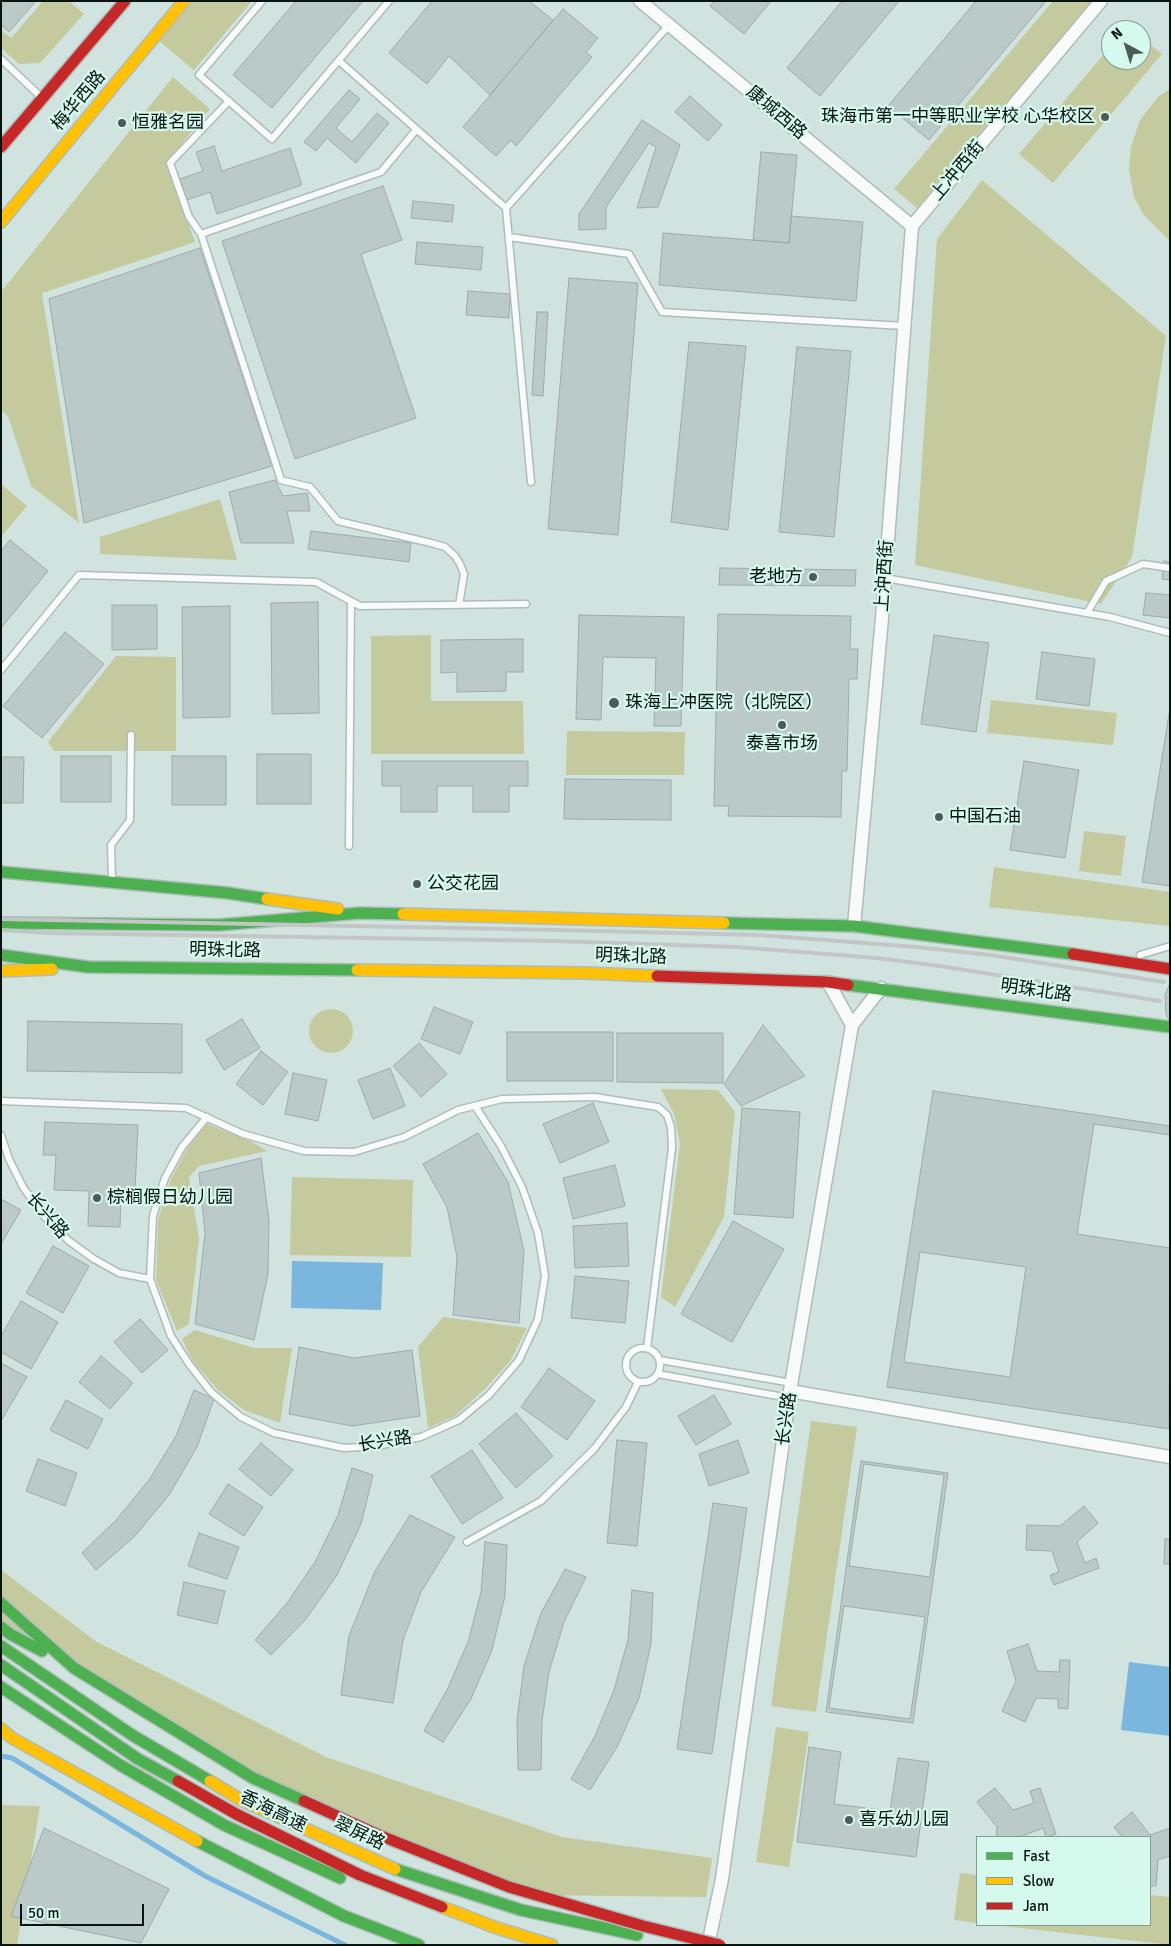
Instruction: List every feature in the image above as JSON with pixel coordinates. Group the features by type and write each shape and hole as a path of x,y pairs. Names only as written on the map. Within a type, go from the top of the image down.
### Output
{"main road":[{"name":"梅华西路","path":"1,147 125,1"},
{"name":"梅华西路","path":"1,222 184,1"},
{"name":"明珠北路","path":"1,872 228,893 360,912 854,926 1117,960 1170,969"},
{"name":"明珠北路","path":"1,923 219,925 360,912"},
{"name":"明珠北路","path":"1,955 88,967"},
{"name":"明珠北路","path":"1,972 88,967 586,973 828,982 1170,1027"},
{"path":"1,1602 74,1668"},
{"path":"1,1627 10,1634 74,1668 254,1778 379,1835 509,1887 644,1926 720,1945"},
{"name":"翠屏路","path":"1,1646 132,1735 241,1800 398,1871 521,1910 684,1945"},
{"name":"香海高速","path":"1,1665 138,1759 236,1814 360,1874 497,1928 552,1945"},
{"path":"1,1688 120,1765 224,1825 348,1881 469,1928 521,1945"},
{"path":"1,1730 12,1738 214,1851 344,1916 419,1945"}],"street":[{"name":"康城西路","path":"640,1 912,226"},
{"name":"上冲西街","path":"912,226 1101,1"},
{"name":"上沖西街","path":"854,926 885,578 912,226"},
{"path":"828,982 852,1025"},
{"name":"长兴路","path":"708,1945 722,1879 790,1391 852,1025 881,988"},
{"path":"790,1391 1170,1457"}],"lane":[{"path":"262,1 199,75 272,139 389,1"},
{"path":"506,208 669,25"},
{"path":"1,59 42,98"},
{"path":"339,61 506,208 531,482"},
{"path":"229,101 170,163 189,217 201,234 281,480 310,487 338,521 445,547 455,556 464,574 459,605"},
{"path":"201,234 381,172 416,130"},
{"path":"509,237 629,254 662,312 904,326"},
{"path":"1087,613 1106,581 1143,564 1170,568"},
{"path":"1,670 79,575 316,582 360,606 526,604"},
{"path":"885,578 1110,617 1170,633"},
{"path":"349,846 351,601"},
{"path":"112,882 111,846 130,820 131,735"},
{"path":"1117,960 1170,946"},
{"path":"1,1101 186,1108 243,1134 304,1151 354,1152 404,1137 458,1110 502,1099 596,1097 658,1107 667,1115 671,1127 672,1148 646,1348"},
{"name":"长兴路","path":"207,1117 182,1147 165,1178 153,1216 150,1279 171,1336 189,1364 211,1392 241,1417 266,1429 308,1441 344,1448 377,1446 421,1437 459,1420 489,1395 519,1360 538,1319 545,1276 538,1233 522,1187 501,1146 474,1106"},
{"name":"长兴路","path":"1,1135 9,1159 23,1187 44,1216 69,1241 94,1260 119,1273 150,1279"},
{"path":"646,1348 656,1354 660,1360 658,1374 650,1381 638,1382 629,1375 626,1364 631,1353 636,1350 646,1348"},
{"path":"660,1360 790,1391"},
{"path":"658,1374 790,1391"},
{"path":"467,1542 541,1501 594,1449 626,1407 638,1382"}],"green space":[{"path":"43,1 69,1 84,14 40,63 19,64 1,48 1,30 11,38"},
{"path":"191,1 252,1 194,70 158,40"},
{"path":"1053,1 1092,1 917,208 894,189"},
{"path":"1151,45 1162,54 1151,67"},
{"path":"1101,58 1101,70 1148,70 1053,183 1019,154"},
{"path":"173,77 210,109 167,162 195,242 42,293 79,523 31,486 8,416 1,410 1,292"},
{"path":"1170,89 1170,241 1143,214 1134,197 1129,169 1131,147 1140,120 1158,97"},
{"path":"982,180 1166,336 1132,557 1101,604 915,565 937,239"},
{"path":"1,484 27,506 1,537"},
{"path":"220,499 237,560 100,554 100,537"},
{"path":"431,635 431,701 523,701 524,754 371,754 371,636"},
{"path":"116,656 176,657 176,751 54,751 48,742"},
{"path":"991,700 1117,713 1113,745 987,733"},
{"path":"567,731 685,732 684,775 566,775"},
{"path":"1084,831 1126,836 1121,876 1079,871"},
{"path":"994,867 1170,892 1170,926 989,907"},
{"path":"327,1009 335,1009 347,1015 353,1031 347,1047 335,1053 327,1053 315,1047 309,1035 309,1027 315,1015"},
{"path":"661,1089 718,1090 735,1112 724,1217 675,1307 661,1297 680,1144 674,1114"},
{"path":"207,1124 252,1142 267,1151 199,1166 189,1177 199,1240 189,1324 177,1331 156,1280 158,1220 170,1181 188,1147"},
{"path":"292,1177 413,1180 411,1257 290,1255"},
{"path":"443,1317 527,1328 510,1361 485,1389 455,1416 428,1428 418,1347"},
{"path":"195,1330 254,1348 292,1348 280,1423 244,1410 218,1390 194,1363 182,1339"},
{"path":"811,1421 857,1427 816,1712 771,1706"},
{"path":"1,1570 97,1642 326,1757 562,1837 712,1858 706,1897 526,1895 259,1786 1,1621"},
{"path":"776,1727 809,1732 789,1867 756,1862"},
{"path":"1,1805 40,1806 17,1945 1,1945"},
{"path":"960,1873 976,1875 976,1923 954,1920"},
{"path":"1151,1895 1170,1897 1170,1945 1004,1926 1151,1926"}],"water":[{"path":"292,1261 383,1263 381,1310 291,1308"},
{"path":"1129,1662 1170,1667 1170,1736 1121,1730"}],"building":[{"path":"1,1 36,1 9,32 1,25"},
{"path":"296,1 363,1 272,108 233,75"},
{"path":"432,1 529,1 553,20 490,95 449,56 427,84 389,53"},
{"path":"714,1 771,1 744,34 710,6"},
{"path":"842,1 899,1 820,96 787,68"},
{"path":"976,1 1046,1 929,140 888,106"},
{"path":"563,9 598,38 586,52 592,57 516,146 511,140 496,156 463,127"},
{"path":"349,90 360,99 336,128 352,142 377,113 389,123 356,163 327,138 316,151 304,142"},
{"path":"690,96 722,125 708,141 675,112"},
{"path":"642,120 680,145 658,207 637,208 656,147 649,143 606,207 606,229 579,230 579,214"},
{"path":"214,146 222,171 290,148 302,185 217,214 210,192 187,200 180,179 203,171 196,152"},
{"path":"761,152 797,155 789,243 753,240"},
{"path":"383,186 402,240 361,254 416,418 295,459 222,241"},
{"path":"413,201 454,205 452,222 411,218"},
{"path":"791,216 863,222 856,301 659,285 663,233 789,243"},
{"path":"417,242 483,247 481,270 415,264"},
{"path":"200,248 272,466 84,523 49,299"},
{"path":"569,278 638,283 618,535 548,529"},
{"path":"468,291 510,294 509,318 466,315"},
{"path":"537,312 548,312 543,396 532,395"},
{"path":"689,342 746,346 728,530 671,522"},
{"path":"797,347 851,351 834,537 779,532"},
{"path":"275,480 283,496 307,493 310,511 287,511 294,543 241,543 229,492"},
{"path":"311,531 411,543 409,562 308,549"},
{"path":"10,540 48,571 1,628 1,551"},
{"path":"1164,561 1170,562 1170,580 1162,579"},
{"path":"720,568 856,570 855,586 719,585"},
{"path":"1146,593 1170,595 1170,618 1143,615"},
{"path":"318,602 319,713 272,714 271,603"},
{"path":"112,605 157,605 157,649 112,650"},
{"path":"230,606 230,717 183,718 182,607"},
{"name":"泰喜市场","path":"718,614 851,616 850,649 858,649 857,679 849,679 847,771 842,771 841,817 728,816 729,806 714,806"},
{"path":"579,615 684,617 681,726 654,726 656,658 603,657 601,720 576,719"},
{"path":"65,632 104,664 42,738 3,706"},
{"path":"934,635 989,643 976,732 921,724"},
{"path":"523,639 523,672 506,672 506,691 457,692 457,672 441,673 441,640"},
{"path":"1042,652 1095,659 1089,706 1036,699"},
{"path":"1170,708 1170,886 1142,882"},
{"path":"257,754 311,754 311,804 257,804"},
{"path":"61,756 111,756 111,802 61,802"},
{"path":"172,756 226,756 226,805 172,805"},
{"path":"1,757 24,757 23,803 1,803"},
{"path":"382,761 528,761 528,786 509,786 509,812 473,812 473,786 437,786 437,812 401,812 401,786 382,786"},
{"path":"1024,761 1079,770 1065,858 1010,850"},
{"path":"565,779 671,780 671,820 564,819"},
{"path":"1170,983 1170,1022 1166,1014 1165,995"},
{"path":"434,1007 473,1022 460,1054 421,1039"},
{"path":"242,1019 260,1048 224,1070 206,1040"},
{"path":"28,1021 182,1024 182,1073 27,1071"},
{"path":"763,1025 805,1076 741,1106 724,1084"},
{"path":"507,1032 613,1032 613,1081 507,1081"},
{"path":"617,1033 723,1033 723,1083 617,1082"},
{"path":"419,1043 447,1074 421,1097 393,1066"},
{"path":"261,1051 288,1072 263,1105 236,1084"},
{"path":"390,1068 405,1106 373,1119 358,1080"},
{"path":"293,1073 327,1080 318,1121 285,1114"},
{"path":"933,1091 1170,1126 1169,1429 887,1387"},
{"path":"593,1103 609,1142 560,1163 543,1124"},
{"path":"742,1108 800,1112 793,1218 734,1214"},
{"path":"45,1122 138,1125 135,1190 121,1189 120,1227 88,1226 89,1191 54,1190 56,1155 43,1155"},
{"path":"1094,1124 1170,1135 1170,1248 1077,1234"},
{"path":"478,1133 508,1182 524,1251 519,1323 453,1315 457,1257 447,1207 423,1164"},
{"path":"261,1158 269,1221 268,1274 254,1340 195,1324 205,1233 199,1173"},
{"path":"615,1165 625,1206 573,1219 563,1178"},
{"path":"1,1199 21,1210 1,1244"},
{"path":"733,1221 784,1249 732,1342 681,1314"},
{"path":"627,1223 629,1266 575,1268 573,1226"},
{"path":"53,1246 89,1266 63,1313 26,1293"},
{"path":"920,1252 1026,1267 1010,1377 904,1362"},
{"path":"575,1276 629,1281 625,1323 571,1318"},
{"path":"21,1301 58,1322 31,1369 1,1352 1,1336"},
{"path":"140,1319 168,1350 142,1373 114,1342"},
{"path":"299,1347 354,1358 412,1350 420,1416 352,1426 289,1414"},
{"path":"101,1356 133,1383 110,1409 79,1382"},
{"path":"1,1363 27,1377 1,1421"},
{"path":"549,1368 595,1401 567,1440 521,1407"},
{"path":"194,1390 214,1399 197,1447 169,1495 135,1536 96,1570 82,1553 116,1520 149,1480 176,1436"},
{"path":"714,1395 731,1424 696,1445 678,1416"},
{"path":"66,1400 103,1419 88,1449 50,1430"},
{"path":"516,1413 553,1456 516,1488 479,1444"},
{"path":"617,1440 647,1443 637,1546 607,1543"},
{"path":"738,1440 749,1473 709,1486 699,1454"},
{"path":"261,1443 293,1470 271,1496 239,1469"},
{"path":"472,1450 503,1498 462,1524 431,1476"},
{"path":"38,1459 77,1473 65,1506 26,1491"},
{"path":"861,1461 948,1473 913,1723 826,1712"},
{"path":"864,1464 944,1475 930,1577 849,1566"},
{"path":"352,1468 373,1475 361,1524 337,1575 306,1619 271,1655 255,1640 287,1603 315,1562 338,1515"},
{"path":"228,1484 263,1507 244,1536 209,1514"},
{"path":"713,1503 747,1508 712,1754 677,1749"},
{"path":"1084,1506 1098,1523 1077,1542 1085,1563 1096,1558 1099,1568 1054,1585 1050,1575 1059,1572 1052,1551 1026,1550 1027,1525 1060,1526"},
{"path":"410,1515 455,1537 421,1592 403,1640 393,1703 341,1695 349,1636 375,1571"},
{"path":"199,1533 239,1547 227,1579 188,1566"},
{"path":"1165,1539 1170,1539 1170,1564 1164,1564"},
{"path":"485,1542 507,1545 505,1596 492,1650 471,1699 443,1742 424,1731 448,1688 468,1642 481,1592"},
{"path":"565,1569 586,1577 564,1622 549,1672 542,1721 541,1770 518,1770 517,1720 524,1666 541,1613"},
{"path":"184,1582 225,1591 217,1624 177,1615"},
{"path":"632,1590 653,1593 651,1644 639,1698 617,1747 590,1790 571,1779 595,1736 614,1690 628,1640"},
{"path":"844,1606 925,1617 910,1719 829,1708"},
{"path":"1028,1644 1037,1671 1059,1672 1060,1660 1070,1660 1068,1709 1058,1708 1058,1699 1036,1698 1025,1722 1002,1711 1016,1681 1007,1651"},
{"path":"809,1747 841,1752 834,1804 890,1811 898,1758 929,1762 916,1857 797,1842"},
{"path":"995,1788 1013,1810 1034,1803 1030,1791 1040,1788 1056,1834 1046,1836 1043,1828 1022,1836 996,1836 997,1827 977,1802"},
{"path":"1132,1812 1150,1835 1170,1828 1170,1856 1158,1860 1156,1886 1151,1886 1151,1836 1121,1836 1114,1827"},
{"path":"44,1828 169,1889 141,1943 11,1916"}],"waterway":[{"path":"1,1756 12,1758 205,1876 345,1945"}],"railway":[{"path":"1,919 759,935 917,947 990,955 1164,982"},
{"path":"1,930 49,933 555,941 737,947 877,958 940,966 1160,1001"}],"traffic: fast":[{"path":"1,872 228,893 267,899"},
{"path":"1,923 219,925 360,913 403,914"},
{"path":"724,923 854,926 1073,954"},
{"path":"1,955 88,967 357,970"},
{"path":"848,985 1170,1027"},
{"path":"1,1603 74,1668"},
{"path":"1,1627 42,1651"},
{"path":"1,1646 132,1735 210,1781"},
{"path":"1,1665 138,1759 178,1781"},
{"path":"74,1668 253,1778 304,1801"},
{"path":"1,1687 120,1765 224,1825 340,1878"},
{"path":"197,1841 344,1916 419,1945"},
{"path":"395,1869 521,1910 637,1935"}],"traffic: slow":[{"path":"1,222 184,1"},
{"path":"267,899 338,909"},
{"path":"403,914 724,923"},
{"path":"1,971 52,969"},
{"path":"357,970 585,973 657,976"},
{"path":"1,1729 12,1738 197,1841"},
{"path":"210,1781 241,1800 395,1869"},
{"path":"442,1907 497,1928 552,1945"}],"traffic: jam":[{"path":"1,147 125,1"},
{"path":"1073,954 1170,969"},
{"path":"657,976 828,982 848,985"},
{"path":"178,1781 236,1814 360,1875 442,1907"},
{"path":"304,1801 379,1835 509,1887 643,1926 720,1945"}],"place":[{"name":"珠海市第一中等职业学校 心华校区","path":"1105,117"},
{"name":"恒雅名园","path":"122,123"},
{"name":"老地方","path":"813,577"},
{"name":"珠海上冲医院（北院区）","path":"614,703"},
{"name":"泰喜市场","path":"782,725"},
{"name":"中国石油","path":"939,817"},
{"name":"公交花园","path":"417,884"},
{"name":"棕榈假日幼儿园","path":"97,1198"},
{"name":"喜乐幼儿园","path":"849,1820"}]}
